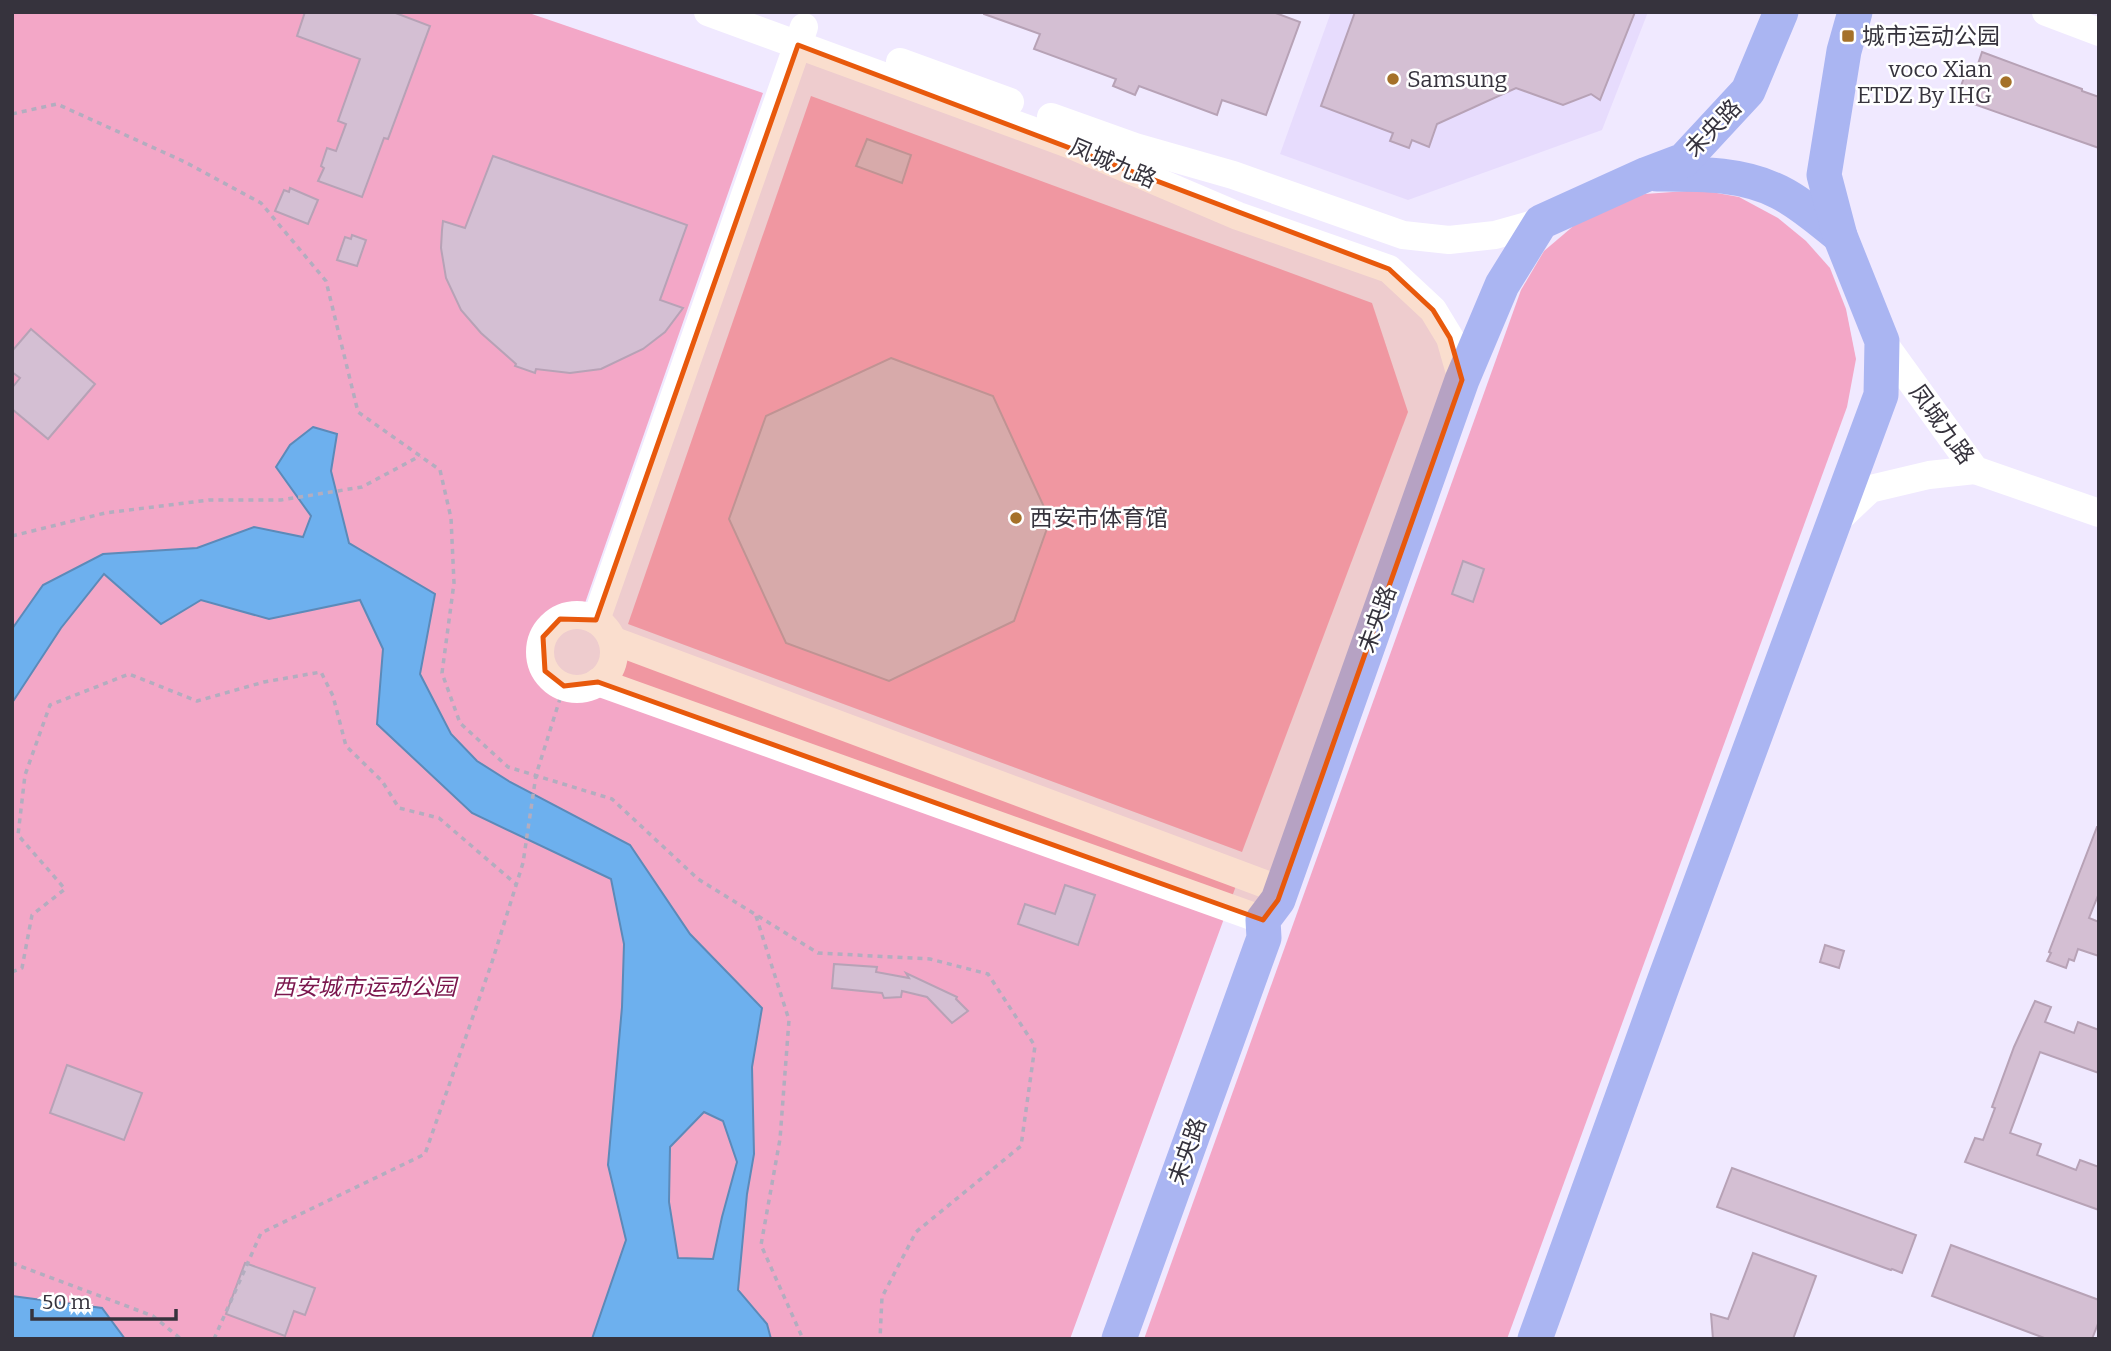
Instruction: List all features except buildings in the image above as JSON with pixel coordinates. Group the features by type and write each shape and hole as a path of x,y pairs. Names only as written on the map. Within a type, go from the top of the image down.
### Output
{"main road":[{"name":"未央路","path":"1119,1339 1264,938 1263,920 1278,900 1462,380 1502,285 1541,222 1684,160 1748,91 1781,12"},
{"path":"1535,1339 1881,395 1882,341 1840,236 1824,175 1844,51 1855,12"},
{"path":"1647,174 1705,174 1742,178 1779,192 1840,236"}],"street":[{"name":"凤城九路","path":"708,12 801,36 1135,148 1233,175 1403,235 1449,240 1495,235 1541,222"},
{"name":"凤城九路","path":"764,12 801,36 1069,144 1238,216 1389,269 1433,310 1450,338 1462,380"},
{"path":"2046,12 2099,32"},
{"path":"801,36 604,630 614,652 612,664 607,674 598,682 575,689 553,680 545,671 540,648 550,626 572,615 585,616 604,630 1281,890"},
{"name":"凤城九路","path":"1882,341 1975,470 2099,513"},
{"path":"1833,524 1870,489 1929,475 1975,470"},
{"path":"598,682 1263,920"}],"path":[{"path":"12,114 57,104 185,162 261,204 326,281 358,412 440,470 451,519 454,583 442,673 460,723 508,767 612,799 698,878 818,953 930,959 988,974 1035,1046 1021,1146 916,1232 882,1297 880,1339"},
{"path":"12,536 105,513 209,499 281,500 362,487 420,456"},
{"path":"12,972 22,968 32,915 65,888 18,835 25,775 50,705 129,674 197,701 264,682 321,671 333,695 346,746 382,780 399,808 439,818 517,885"},
{"path":"214,1339 261,1233 425,1154 517,885 523,863 536,775 564,686"},
{"path":"756,914 789,1020 780,1139 761,1245 803,1339"},
{"path":"12,1263 153,1316 181,1339"}],"highlighted area":[{"path":"798,45 1389,269 1433,310 1450,338 1462,380 1278,900 1263,920 598,682 564,686 545,671 543,637 560,619 596,620"}],"shaded area":[{"path":"1331,12 1648,12 1602,130 1408,200 1280,154"}],"green space":[{"name":"西安城市运动公园","path":"12,12 526,12 763,93 584,606 556,611 541,627 529,652 539,677 546,685 558,692 575,696 593,693 609,686 623,667 634,641 1244,864 1070,1339 12,1339"},
{"name":"西安市体育馆","path":"811,96 1372,303 1408,412 1242,852 628,624"},
{"path":"1700,190 1739,197 1778,218 1806,241 1830,268 1846,309 1856,359 1847,407 1507,1339 1144,1339 1521,290 1544,251 1577,223 1608,205 1645,194"}],"water":[{"path":"313,427 337,434 331,471 349,543 435,594 420,674 451,734 477,761 510,782 630,845 690,934 762,1008 752,1067 754,1154 747,1194 738,1290 767,1324 771,1339 592,1339 626,1240 608,1165 622,1007 624,944 611,879 472,813 377,724 383,649 360,600 269,619 201,600 161,624 104,574 61,628 12,703 12,629 43,585 103,554 197,548 254,527 303,537 311,516 276,467 290,445","holes":["704,1112 723,1121 737,1162 713,1259 678,1258 669,1202 670,1147"]},
{"path":"12,1296 102,1308 125,1339 12,1339"}],"place":[{"name":"城市运动公园","path":"1848,36"},
{"name":"Samsung","path":"1393,79"},
{"name":"voco Xian ETDZ By IHG","path":"2006,82"},
{"name":"西安市体育馆","path":"1016,518"}]}
